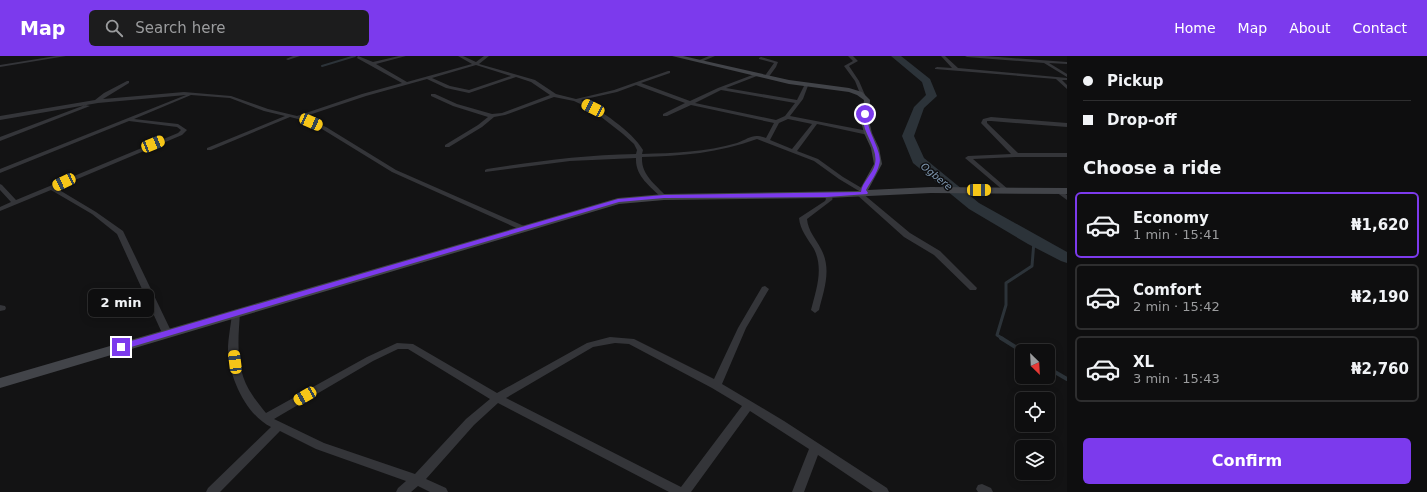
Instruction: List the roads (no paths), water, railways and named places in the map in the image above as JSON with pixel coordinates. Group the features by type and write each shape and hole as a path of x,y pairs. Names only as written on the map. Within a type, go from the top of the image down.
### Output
{"main road":[{"path":"675,56 755,74 850,91 863,96 868,100 865,121 868,133 875,148 878,164 862,192"},
{"path":"0,383 522,228 618,201 664,197 827,195 862,192 931,190 1063,191"}],"street":[{"path":"0,66 64,56"},
{"path":"288,59 298,56"},
{"path":"372,64 404,56"},
{"path":"460,56 476,64 538,84 554,95 576,100 593,108 612,121 636,143 640,150 637,162 641,173 664,197"},
{"path":"298,117 340,102 476,64 487,56"},
{"path":"700,61 713,56"},
{"path":"850,56 856,61 846,66 857,81 863,96"},
{"path":"943,56 956,69"},
{"path":"966,56 1067,63"},
{"path":"1041,56 1067,78"},
{"path":"359,57 405,84"},
{"path":"761,58 776,62 774,67 766,76"},
{"path":"937,68 1058,79 1067,78"},
{"path":"576,100 615,90 668,72"},
{"path":"665,115 755,74"},
{"path":"428,78 448,87 469,92 515,76"},
{"path":"1058,79 1067,88"},
{"path":"0,139 66,115 98,101 127,82"},
{"path":"635,83 689,103 777,122"},
{"path":"767,140 777,122 787,117 799,102 807,84"},
{"path":"720,89 799,102"},
{"path":"0,171 131,120 193,93"},
{"path":"0,118 98,101 193,93 231,97 289,116 298,117 332,132 350,145 394,171 522,228"},
{"path":"434,95 455,105 492,116 503,114 554,95"},
{"path":"209,149 289,116"},
{"path":"447,146 480,126 492,116"},
{"path":"787,117 868,133"},
{"path":"1016,155 984,123 985,120 991,119 1067,126"},
{"path":"0,209 52,188 113,160 180,134 184,130 178,126 131,120"},
{"path":"793,152 815,123"},
{"path":"487,171 550,161 598,157 706,152 741,144 757,137 816,160 862,192 907,235 938,254 973,288"},
{"path":"1006,190 968,159 1016,155 1067,155"},
{"path":"0,186 15,202"},
{"path":"52,188 94,213 120,233 167,334"},
{"path":"1063,191 1067,198"},
{"path":"815,310 824,275 818,247 803,224 803,218 827,202 830,199 827,195"},
{"path":"716,385 742,328 765,289"},
{"path":"236,314 233,350 236,373 248,398 266,419 278,427 320,446 416,480 442,492"},
{"path":"402,492 416,480 470,422 497,398 590,345 603,340 631,341 716,385 815,447 883,492"},
{"path":"266,419 370,359 397,346 410,346 497,398 680,492"},
{"path":"684,492 749,405"},
{"path":"212,492 278,427"},
{"path":"798,492 815,447"}],"waterway":[{"path":"322,66 355,56"},
{"name":"Ogbere","path":"895,56 926,81 932,96 919,107 908,136 918,160 974,206 1034,241 1067,258"},
{"path":"1003,339 997,335 1006,305 1006,283 1032,266 1034,241"},
{"path":"1001,338 1015,347"},
{"path":"1055,372 1067,379"}]}
